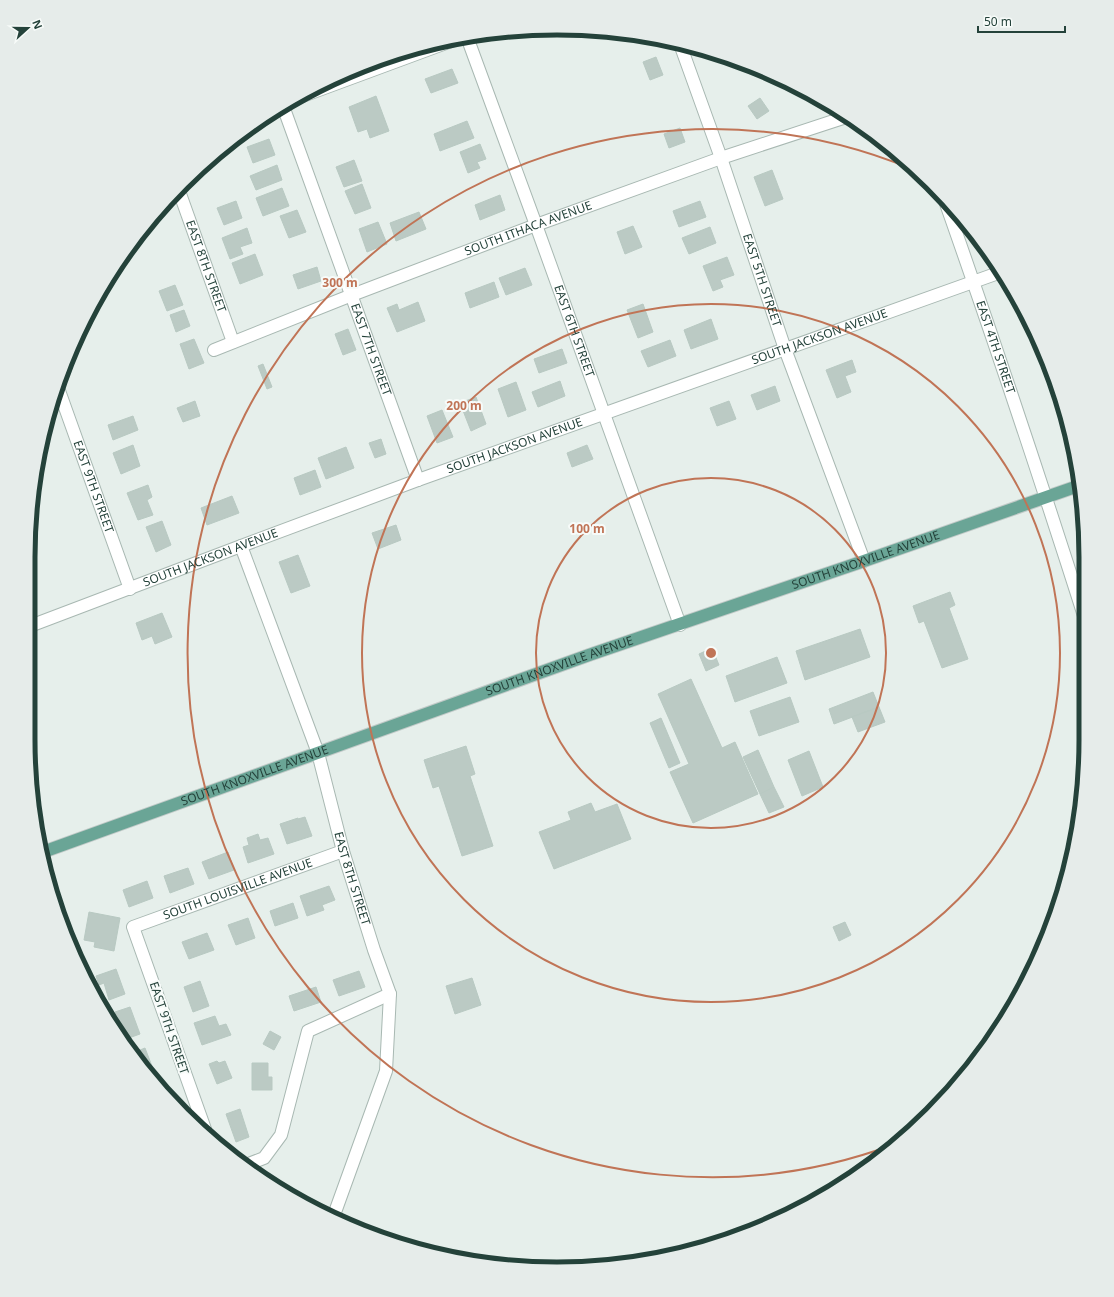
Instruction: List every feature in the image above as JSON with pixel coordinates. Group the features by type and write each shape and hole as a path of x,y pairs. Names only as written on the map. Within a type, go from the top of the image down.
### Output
{"main road":[{"name":"SOUTH KNOXVILLE AVENUE","path":"47,851 589,655 680,625 1075,487"}],"street":[{"name":"EAST 6TH STREET","path":"469,43 680,625"},
{"name":"EAST 5TH STREET","path":"682,51 721,158 785,349 864,561"},
{"path":"346,80 404,58"},
{"name":"EAST 7TH STREET","path":"285,112 418,480"},
{"name":"SOUTH ITHACA AVENUE","path":"214,350 352,295 536,225 721,158 840,119"},
{"name":"EAST 8TH STREET","path":"181,196 233,342"},
{"name":"EAST 4TH STREET","path":"950,214 1046,497 1079,600"},
{"name":"SOUTH JACKSON AVENUE","path":"35,624 418,480 995,274"},
{"name":"EAST 9TH STREET","path":"58,404 130,589"},
{"name":"EAST 8TH STREET","path":"242,546 318,753 343,852 374,950 390,994 386,1071 335,1212"},
{"name":"SOUTH LOUISVILLE AVENUE","path":"134,926 343,852"},
{"name":"EAST 9TH STREET","path":"134,926 203,1123"},
{"path":"251,1163 264,1158 281,1136 308,1031 390,994"}],"building":[{"path":"656,57 663,75 650,80 643,62"},
{"path":"452,69 458,83 431,93 425,79"},
{"path":"376,96 389,131 370,138 367,129 358,132 349,107"},
{"path":"760,98 769,111 757,119 748,106"},
{"path":"467,121 474,138 440,151 434,134"},
{"path":"680,128 685,142 669,148 664,134"},
{"path":"269,139 275,155 253,163 247,147"},
{"path":"480,144 486,159 477,162 480,168 468,173 460,152"},
{"path":"354,160 362,181 344,187 336,167"},
{"path":"277,165 282,180 256,190 250,176"},
{"path":"772,170 783,199 765,206 754,177"},
{"path":"362,184 371,208 355,214 345,191"},
{"path":"282,188 289,206 263,216 256,198"},
{"path":"500,195 505,210 480,220 475,205"},
{"path":"236,201 242,218 224,225 217,208"},
{"path":"700,201 706,217 679,227 673,211"},
{"path":"297,210 306,232 289,238 280,216"},
{"path":"419,212 426,229 396,241 390,223"},
{"path":"378,222 387,244 367,252 359,229"},
{"path":"633,226 642,247 625,254 617,232"},
{"path":"710,227 716,243 689,254 682,238"},
{"path":"247,228 252,243 240,247 243,254 230,259 222,238"},
{"path":"255,254 263,275 240,284 232,263"},
{"path":"727,257 734,275 720,280 723,287 713,291 703,266"},
{"path":"317,267 321,281 298,289 293,275"},
{"path":"525,268 532,285 506,295 499,278"},
{"path":"494,282 499,297 470,308 465,293"},
{"path":"175,285 183,305 167,311 159,291"},
{"path":"418,302 425,321 397,332 387,308 397,304 399,310"},
{"path":"643,304 653,332 638,338 627,310"},
{"path":"184,310 190,326 176,332 170,315"},
{"path":"711,319 718,339 691,349 684,330"},
{"path":"348,329 356,350 343,355 335,334"},
{"path":"194,339 204,363 189,369 180,344"},
{"path":"670,340 676,356 648,367 641,351"},
{"path":"562,349 567,363 539,373 534,359"},
{"path":"852,360 856,372 845,376 851,392 837,398 826,370"},
{"path":"263,364 272,387 267,389 258,366"},
{"path":"560,381 565,396 538,407 532,392"},
{"path":"516,382 526,410 508,417 498,389"},
{"path":"775,386 780,401 757,410 751,395"},
{"path":"476,397 486,424 471,431 460,403"},
{"path":"195,401 200,416 183,422 177,408"},
{"path":"729,401 736,419 717,426 710,408"},
{"path":"442,410 453,437 437,443 427,416"},
{"path":"133,416 138,430 113,440 108,425"},
{"path":"381,439 386,454 375,458 369,443"},
{"path":"133,445 140,466 121,474 113,453"},
{"path":"587,445 593,459 572,467 567,453"},
{"path":"346,447 354,468 326,479 318,458"},
{"path":"315,470 321,487 300,495 294,478"},
{"path":"148,485 152,497 147,500 153,515 138,520 127,493"},
{"path":"232,496 239,513 207,525 201,508"},
{"path":"162,521 171,545 156,552 146,527"},
{"path":"396,525 401,540 378,549 372,533"},
{"path":"298,555 310,586 291,593 279,562"},
{"path":"950,592 955,605 949,608 968,659 942,668 924,621 919,623 913,606"},
{"path":"162,613 172,637 155,644 152,636 142,640 136,623"},
{"path":"860,629 870,657 805,680 796,651"},
{"path":"712,648 719,665 706,671 699,654"},
{"path":"777,657 787,683 735,702 726,676"},
{"path":"691,679 722,748 735,742 758,794 693,823 670,772 689,764 658,694"},
{"path":"873,692 879,707 834,724 829,709"},
{"path":"790,697 799,722 759,736 750,711"},
{"path":"879,707 885,722 858,732 852,717"},
{"path":"661,718 680,763 669,768 650,723"},
{"path":"466,746 475,774 470,776 493,846 462,856 439,786 433,788 424,760"},
{"path":"758,750 774,787 760,794 743,757"},
{"path":"809,751 823,787 802,796 788,760"},
{"path":"774,787 784,807 769,813 760,794"},
{"path":"591,803 595,812 617,804 631,839 554,869 539,832 571,820 568,812"},
{"path":"305,817 312,836 287,844 280,824"},
{"path":"258,834 260,840 268,838 274,854 248,863 243,847 249,845 247,838"},
{"path":"228,852 234,870 209,879 202,862"},
{"path":"188,868 194,884 170,893 164,876"},
{"path":"147,881 153,898 129,907 123,890"},
{"path":"329,886 335,900 322,905 324,910 307,916 300,896"},
{"path":"293,903 298,918 275,926 270,911"},
{"path":"89,912 120,918 114,951 94,947 95,942 84,940"},
{"path":"248,918 255,938 236,945 228,925"},
{"path":"845,922 851,935 839,941 833,927"},
{"path":"207,933 214,950 189,959 182,942"},
{"path":"116,969 125,994 109,1000 104,983 99,985 96,976"},
{"path":"359,971 365,987 339,996 333,980"},
{"path":"472,978 481,1005 455,1014 446,986"},
{"path":"200,981 209,1006 193,1012 184,987"},
{"path":"316,987 321,1002 294,1011 289,996"},
{"path":"130,1007 140,1034 129,1038 119,1024 115,1012"},
{"path":"215,1016 219,1026 226,1024 231,1035 202,1045 194,1023"},
{"path":"270,1031 281,1037 274,1050 263,1044"},
{"path":"145,1048 154,1071 143,1058 138,1051"},
{"path":"217,1061 219,1063 225,1061 232,1078 217,1084 209,1064"},
{"path":"252,1063 268,1063 268,1077 272,1077 272,1090 252,1090"},
{"path":"240,1109 249,1137 236,1142 226,1114"}]}
